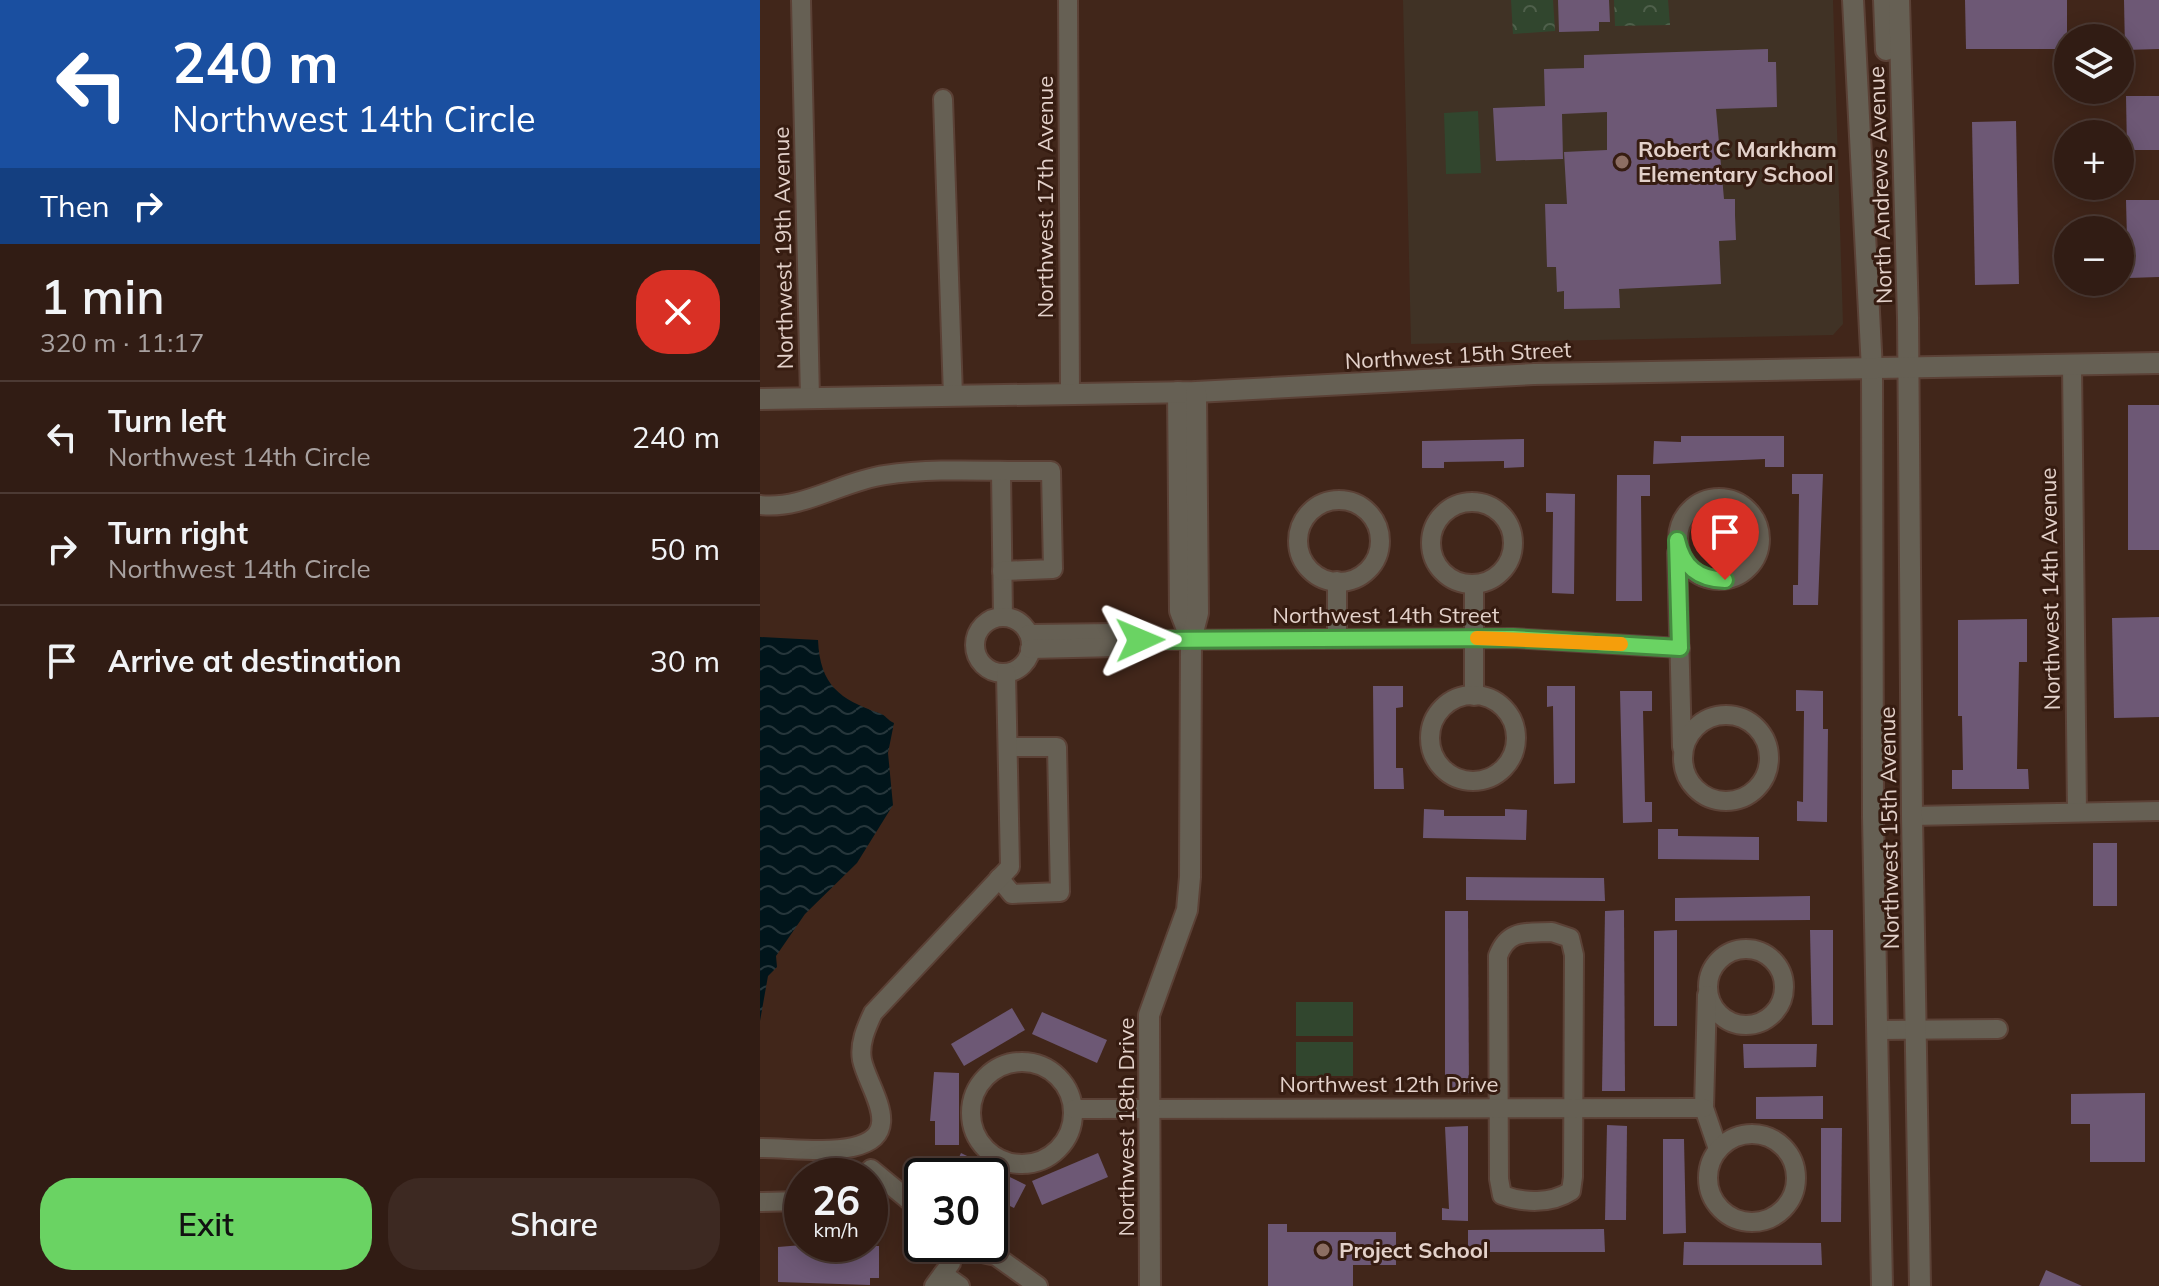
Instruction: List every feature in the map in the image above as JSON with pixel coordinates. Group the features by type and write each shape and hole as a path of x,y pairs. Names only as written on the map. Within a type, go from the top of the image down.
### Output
{"street":[{"name":"Northwest 17th Avenue","path":"1068,0 1070,393"},
{"name":"North Andrews Avenue","path":"1853,0 1872,370"},
{"path":"1884,0 1889,195 1904,252"},
{"name":"North Andrews Avenue","path":"1899,0 1908,369"},
{"name":"Northwest 19th Avenue","path":"801,1 810,398"},
{"path":"943,99 953,396"},
{"name":"Northwest 15th Street","path":"760,399 1187,392 1534,374 2159,363"},
{"name":"Northwest 14th Avenue","path":"2072,365 2077,812"},
{"name":"Northwest 15th Avenue","path":"1908,369 1920,1286"},
{"name":"Northwest 15th Avenue","path":"1872,370 1882,1286"},
{"name":"Northwest 18th Drive","path":"1150,1286 1149,1015 1187,910 1190,877 1191,640 1180,611 1187,392"},
{"path":"760,505 783,506 857,479 890,474 1051,471 1053,569 1002,571"},
{"path":"1001,472 1003,617"},
{"path":"1677,540 1687,566 1699,576 1725,580 1750,566 1760,539 1751,512 1726,498 1711,498 1686,512 1677,540 1683,758 1693,786 1704,796 1719,801 1748,796 1760,786 1770,760 1761,731 1735,716 1705,721 1693,730 1683,758"},
{"path":"1345,500 1370,514 1380,540 1371,567 1359,576 1337,581 1318,576 1307,567 1298,540 1307,515 1318,506 1345,500"},
{"path":"1477,502 1502,514 1513,540 1504,569 1493,578 1474,584 1452,579 1441,570 1430,543 1437,520 1447,509 1460,503 1477,502"},
{"path":"1337,581 1337,639"},
{"path":"1474,584 1474,696"},
{"path":"1003,617 1016,620 1030,642 1024,664 1006,673 983,665 974,647 980,628 1003,617"},
{"name":"Northwest 14th Street","path":"1030,642 1117,633 1140,640 1474,638 1680,648"},
{"path":"871,1158 873,1137 882,1118 881,1107 862,1060 867,1025 873,1013 1010,867 1006,673"},
{"path":"1474,696 1495,701 1506,711 1516,739 1506,766 1495,775 1466,781 1440,767 1430,739 1439,711 1451,702 1474,696"},
{"path":"999,878 1012,894 1060,892 1057,747 1008,747"},
{"path":"1912,816 2159,811"},
{"path":"1552,932 1570,938 1574,955 1571,1191 1559,1199 1519,1201 1502,1195 1498,1108 1498,956 1504,940 1515,933 1552,932"},
{"path":"1708,988 1717,1013 1741,1025 1754,1025 1777,1011 1785,986 1775,962 1752,949 1727,954 1716,962 1708,988 1704,1108 1718,1149 1710,1163 1707,1178 1710,1194 1724,1214 1739,1221 1755,1223 1770,1219 1789,1204 1797,1175 1793,1160 1781,1144 1752,1134 1728,1141 1718,1149"},
{"path":"1878,1030 1998,1029"},
{"path":"1019,1061 1035,1063 1062,1080 1074,1109 1072,1127 1064,1143 1052,1155 1035,1162 1018,1164 1000,1159 986,1149 976,1134 971,1117 979,1085 990,1073 1019,1061"},
{"name":"Northwest 12th Drive","path":"1074,1109 1704,1108"},
{"path":"760,1148 854,1147 873,1137"},
{"path":"760,1202 784,1201"},
{"path":"951,1262 938,1280 960,1286"},
{"path":"1004,1262 1038,1286"}],"shaded area":[{"name":"Robert C Markham Elementary School","path":"1403,0 1833,0 1843,324 1833,335 1411,344"}],"green space":[{"path":"1511,0 1553,0 1555,31 1513,34"},
{"path":"1614,0 1668,0 1670,25 1615,26"},
{"path":"1478,111 1481,173 1446,174 1444,113"},
{"path":"1296,1002 1353,1002 1353,1036 1296,1036"},
{"path":"1296,1042 1353,1042 1353,1076 1296,1076"}],"water":[{"path":"760,637 818,640 823,669 835,688 853,702 894,723 888,753 893,805 857,863 805,914 776,956 777,967 768,976 760,1021"}],"building":[{"path":"1558,0 1609,0 1610,22 1599,22 1599,31 1559,32"},
{"path":"1965,0 2067,0 2067,24 2054,24 2054,49 1966,49"},
{"path":"2124,0 2159,0 2159,49 2134,50 2134,24 2124,24"},
{"path":"1768,49 1768,62 1776,62 1777,107 1716,109 1724,199 1735,199 1736,240 1719,241 1721,284 1619,289 1620,308 1564,309 1564,291 1557,292 1556,267 1547,267 1545,204 1567,204 1564,152 1607,150 1607,112 1562,114 1563,159 1496,161 1493,108 1545,106 1544,69 1584,68 1584,55"},
{"path":"2134,96 2159,96 2159,150 2134,150 2134,120 2126,120 2126,104 2134,104"},
{"path":"2016,121 2019,284 1975,285 1972,122"},
{"path":"2126,200 2159,200 2159,277 2134,278 2134,216 2126,216"},
{"path":"2128,405 2159,405 2159,550 2128,550"},
{"path":"1681,436 1784,436 1784,467 1765,467 1765,459 1653,464 1654,441 1681,442"},
{"path":"1524,439 1524,467 1504,468 1504,461 1444,462 1444,468 1422,468 1422,441"},
{"path":"1792,474 1823,474 1818,605 1793,605 1793,585 1798,585 1799,494 1792,494"},
{"path":"1617,475 1650,475 1650,496 1641,496 1642,601 1616,601"},
{"path":"1546,493 1575,494 1574,594 1552,593 1553,512 1546,512"},
{"path":"2159,617 2159,717 2114,718 2112,618"},
{"path":"2027,619 2027,662 2019,662 2017,769 2028,769 2029,789 1952,789 1952,770 1963,770 1962,716 1958,716 1958,620"},
{"path":"1373,686 1403,686 1403,707 1396,708 1396,768 1403,768 1404,789 1374,789"},
{"path":"1547,686 1575,686 1575,783 1554,784 1553,706 1547,707"},
{"path":"1796,690 1823,691 1823,729 1828,729 1827,822 1797,821 1797,801 1803,802 1804,711 1796,711"},
{"path":"1620,691 1652,691 1652,711 1643,711 1645,802 1652,802 1652,822 1623,823"},
{"path":"1424,809 1444,810 1444,816 1505,816 1505,809 1527,810 1526,840 1423,838"},
{"path":"1658,829 1678,829 1678,836 1759,837 1759,860 1658,859"},
{"path":"2093,843 2117,843 2117,906 2093,906"},
{"path":"1466,877 1604,878 1605,901 1466,900"},
{"path":"1810,896 1810,920 1675,921 1675,898"},
{"path":"1624,910 1625,1091 1602,1091 1605,911"},
{"path":"1445,911 1468,911 1469,1093 1445,1092"},
{"path":"1677,930 1677,1026 1654,1026 1654,931"},
{"path":"1810,930 1833,930 1833,1025 1812,1025"},
{"path":"1012,1008 1025,1030 964,1066 951,1044"},
{"path":"1042,1012 1107,1040 1097,1063 1032,1034"},
{"path":"1743,1044 1817,1044 1816,1067 1744,1068"},
{"path":"934,1072 959,1073 959,1145 935,1145 935,1121 930,1121"},
{"path":"2145,1093 2145,1162 2090,1162 2090,1124 2071,1124 2071,1094"},
{"path":"1823,1096 1823,1119 1756,1119 1756,1097"},
{"path":"1607,1125 1627,1126 1626,1220 1605,1220"},
{"path":"1468,1126 1468,1221 1442,1220 1442,1208 1449,1209 1445,1127"},
{"path":"1821,1128 1842,1128 1841,1222 1821,1222"},
{"path":"1663,1139 1684,1139 1686,1233 1663,1234"},
{"path":"1098,1153 1108,1177 1042,1205 1032,1181"},
{"path":"1008,1176 1026,1185 1014,1208 1008,1205"},
{"path":"1268,1224 1287,1224 1287,1232 1396,1232 1396,1265 1353,1265 1353,1286 1268,1286"},
{"path":"1604,1229 1605,1252 1468,1252 1468,1230"},
{"path":"1684,1242 1821,1243 1822,1265 1683,1265"},
{"path":"784,1246 784,1262 879,1262 879,1278 870,1278 870,1285 778,1282 778,1247"},
{"path":"2046,1270 2082,1286 2039,1286"}],"slow traffic":[{"path":"1477,638 1621,644"}],"place":[{"name":"Robert C Markham Elementary School","path":"1622,162"},
{"name":"Project School","path":"1323,1250"}],"route":[{"path":"1140,640 1513,638 1680,648 1677,540 1687,566 1699,576 1725,580"}]}
